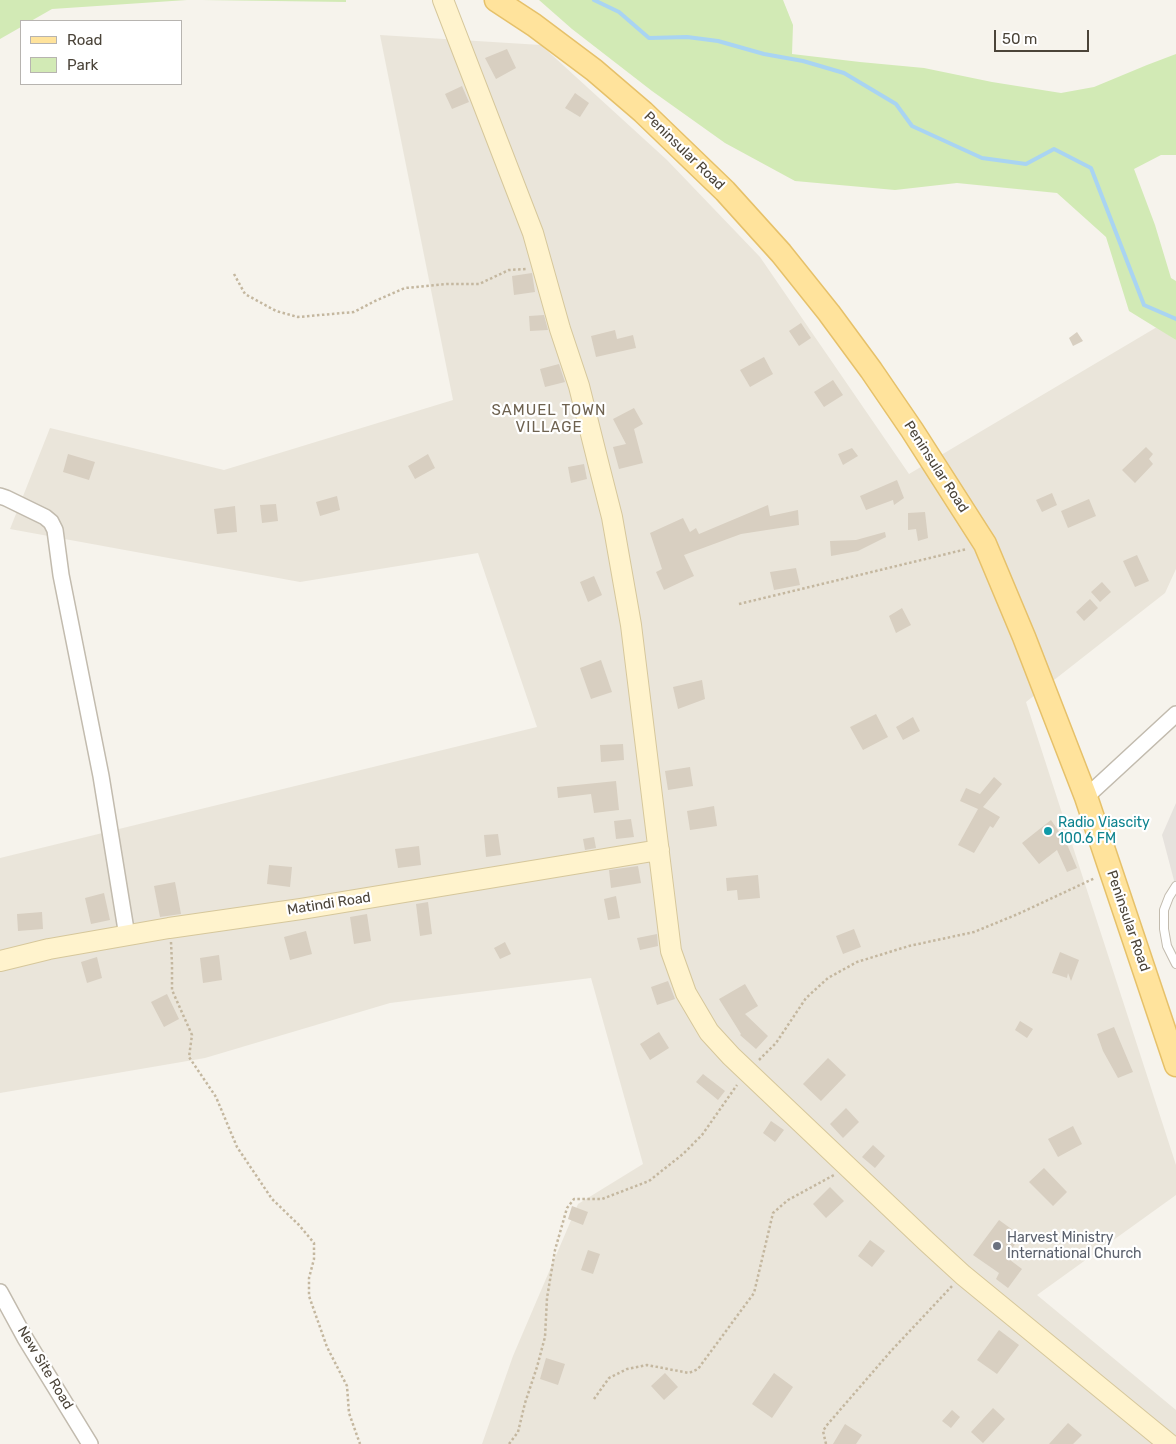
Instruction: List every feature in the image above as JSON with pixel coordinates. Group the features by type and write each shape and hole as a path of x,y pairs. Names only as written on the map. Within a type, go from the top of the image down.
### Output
{"main road":[{"name":"Peninsular Road","path":"496,0 534,25 594,70 643,112 725,191 756,225 781,253 871,370 986,544 1086,797 1176,1065"}],"street":[{"path":"443,0 533,233 579,386 612,517 631,625 671,951 686,993 709,1032 731,1056 963,1275 1169,1444"},
{"path":"0,496 45,517 51,522 55,530 61,575 101,776 127,936"},
{"path":"1086,797 1176,714"},
{"name":"Matindi Road","path":"0,961 49,949 169,928 301,909 659,850"},
{"name":"New Site Road","path":"0,1292 25,1338 90,1444"}],"lane":[{"path":"1176,886 1164,910 1164,929 1167,946 1176,964"}],"path":[{"path":"234,274 246,294 276,311 298,317 354,312 404,288 447,284 479,284 509,270 542,267"},
{"path":"739,604 986,544"},
{"path":"509,1444 518,1432 545,1337 547,1298 555,1250 568,1208 574,1199 602,1198 649,1181 683,1154 702,1135 747,1071 776,1043 806,998 828,978 857,962 909,946 974,932 1111,871"},
{"path":"169,928 172,990 192,1035 190,1057 216,1097 237,1147 272,1199 299,1225 314,1243 314,1259 309,1278 309,1296 327,1347 347,1386 349,1413 360,1444"},
{"path":"594,1399 609,1378 627,1369 647,1365 689,1373 698,1369 754,1293 773,1213 788,1200 849,1168"},
{"path":"826,1444 823,1431 827,1425 890,1351 963,1275"}],"shaded area":[{"path":"380,35 541,45 667,160 760,257 909,474 1157,327 1176,340 1176,569 1165,593 1026,702 1176,1165 1176,1195 1037,1295 1176,1410 1176,1444 482,1444 513,1356 578,1204 643,1164 591,978 390,1003 205,1058 0,1093 0,858 537,727 478,553 300,582 10,529 50,428 224,470 453,400"},
{"path":"1176,803 1176,888 1162,835"}],"green space":[{"path":"0,0 187,0 52,9 33,20 20,20 20,28 0,39"},
{"path":"202,0 346,0 346,2"},
{"path":"539,0 783,0 793,25 792,54 924,68 992,82 1061,93 1094,87 1176,54 1176,155 1161,155 1134,169 1155,225 1171,278 1176,281 1176,340 1129,311 1106,237 1057,193 957,183 895,190 795,181 725,143 652,91 572,29"}],"building":[{"path":"507,49 516,68 496,79 485,58"},
{"path":"462,86 469,102 452,109 445,94"},
{"path":"575,93 589,103 580,117 565,108"},
{"path":"532,273 535,292 514,295 512,276"},
{"path":"544,315 548,330 530,331 529,316"},
{"path":"801,323 811,338 799,346 789,331"},
{"path":"615,330 617,339 633,335 636,348 596,357 591,336"},
{"path":"1077,332 1083,341 1073,346 1069,338"},
{"path":"764,357 773,374 750,387 740,370"},
{"path":"559,364 565,382 545,387 540,369"},
{"path":"833,380 843,395 824,407 814,392"},
{"path":"634,408 643,424 634,429 643,463 619,469 613,447 626,444 613,419"},
{"path":"1146,447 1153,454 1149,459 1153,464 1135,483 1122,470"},
{"path":"852,448 858,456 843,465 838,454"},
{"path":"68,454 95,462 89,480 63,472"},
{"path":"428,454 435,468 415,479 408,466"},
{"path":"584,464 587,479 571,483 568,467"},
{"path":"897,480 904,498 894,505 893,500 866,510 860,496"},
{"path":"1052,493 1057,505 1042,512 1036,500"},
{"path":"337,496 340,510 320,516 316,502"},
{"path":"1089,499 1096,516 1068,528 1061,511"},
{"path":"276,504 278,521 262,523 260,505"},
{"path":"768,505 770,516 798,510 799,525 741,534 684,555 694,576 664,590 656,572 662,569 650,533 683,518 690,532 696,528 699,534"},
{"path":"235,506 237,532 217,534 214,509"},
{"path":"925,512 928,538 918,541 916,529 908,530 908,513"},
{"path":"885,532 886,537 858,551 831,556 830,541 856,540"},
{"path":"1137,555 1149,581 1135,587 1123,561"},
{"path":"796,568 800,585 774,590 770,572"},
{"path":"594,576 602,595 588,602 580,582"},
{"path":"1102,582 1111,592 1100,602 1091,592"},
{"path":"1090,599 1098,608 1084,621 1076,612"},
{"path":"902,608 911,625 896,633 889,616"},
{"path":"601,660 612,692 591,699 580,668"},
{"path":"702,680 705,699 678,709 673,687"},
{"path":"876,714 888,737 863,750 850,727"},
{"path":"913,717 920,731 903,740 896,727"},
{"path":"623,744 624,760 601,762 600,745"},
{"path":"690,767 693,786 668,790 665,771"},
{"path":"994,777 1002,784 983,807 1000,817 993,828 990,826 974,853 958,845 978,809 960,801 966,788 980,794"},
{"path":"616,781 619,810 594,813 591,794 558,798 557,787"},
{"path":"714,806 717,826 690,830 687,811"},
{"path":"631,819 634,837 616,839 614,821"},
{"name":"Radio Viascity 100.6 FM","path":"1051,820 1066,842 1077,868 1067,872 1057,850 1039,864 1022,843"},
{"path":"498,834 501,855 486,857 484,835"},
{"path":"594,837 596,848 585,850 583,839"},
{"path":"419,846 421,865 398,868 395,849"},
{"path":"269,865 292,867 290,887 267,884"},
{"path":"638,866 641,883 611,888 609,870"},
{"path":"758,875 760,898 738,900 737,890 727,891 726,878"},
{"path":"175,882 181,914 160,917 154,886"},
{"path":"104,893 110,920 91,924 85,898"},
{"path":"616,896 620,918 608,920 604,899"},
{"path":"428,902 432,934 420,936 416,904"},
{"path":"42,912 43,929 18,931 17,914"},
{"path":"367,914 371,941 354,944 350,917"},
{"path":"854,929 861,947 843,954 836,936"},
{"path":"306,931 312,954 290,960 284,937"},
{"path":"657,934 658,946 640,950 637,938"},
{"path":"505,942 511,954 500,959 494,948"},
{"path":"1060,952 1079,960 1071,981 1068,973 1067,978 1052,973"},
{"path":"219,955 222,980 203,983 200,958"},
{"path":"97,957 102,978 87,983 81,962"},
{"path":"668,981 675,999 657,1005 651,987"},
{"path":"745,984 758,1006 745,1014 768,1036 756,1049 740,1035 719,999"},
{"path":"167,994 179,1019 164,1027 151,1002"},
{"path":"1020,1021 1033,1029 1027,1038 1015,1030"},
{"path":"1114,1027 1133,1072 1118,1078 1103,1051 1097,1034"},
{"path":"659,1032 669,1048 650,1060 640,1044"},
{"path":"828,1058 846,1075 821,1101 803,1084"},
{"path":"703,1074 725,1091 718,1100 696,1082"},
{"path":"846,1108 859,1122 843,1138 830,1124"},
{"path":"771,1121 784,1130 775,1142 763,1133"},
{"path":"1073,1126 1082,1144 1058,1157 1048,1139"},
{"path":"873,1145 885,1156 875,1168 862,1157"},
{"path":"1044,1168 1067,1192 1053,1206 1029,1182"},
{"path":"830,1187 844,1201 826,1218 813,1204"},
{"path":"572,1206 588,1212 583,1225 568,1219"},
{"name":"Harvest Ministry International Church","path":"999,1220 1021,1236 1006,1257 1022,1269 1008,1288 996,1279 999,1273 973,1255"},
{"path":"870,1240 885,1251 872,1267 858,1256"},
{"path":"588,1250 600,1254 593,1274 581,1270"},
{"path":"999,1330 1019,1345 997,1374 977,1360"},
{"path":"546,1358 565,1364 558,1385 540,1379"},
{"path":"665,1373 678,1387 664,1400 651,1386"},
{"path":"774,1373 793,1387 772,1418 752,1404"},
{"path":"993,1408 1005,1419 983,1443 971,1432"},
{"path":"952,1410 960,1417 951,1428 942,1421"},
{"path":"1068,1423 1082,1435 1073,1444 1049,1444"},
{"path":"845,1424 862,1435 856,1444 833,1444"}],"waterway":[{"path":"594,0 619,12 649,38 687,37 718,41 764,54 803,61 844,73 896,104 912,126 982,158 1026,164 1054,149 1091,168 1144,305 1176,319"}],"place":[{"name":"Radio Viascity 100.6 FM","path":"1048,831"},
{"name":"Harvest Ministry International Church","path":"997,1246"}],"district":[{"name":"SAMUEL TOWN VILLAGE","path":"549,420"}]}
